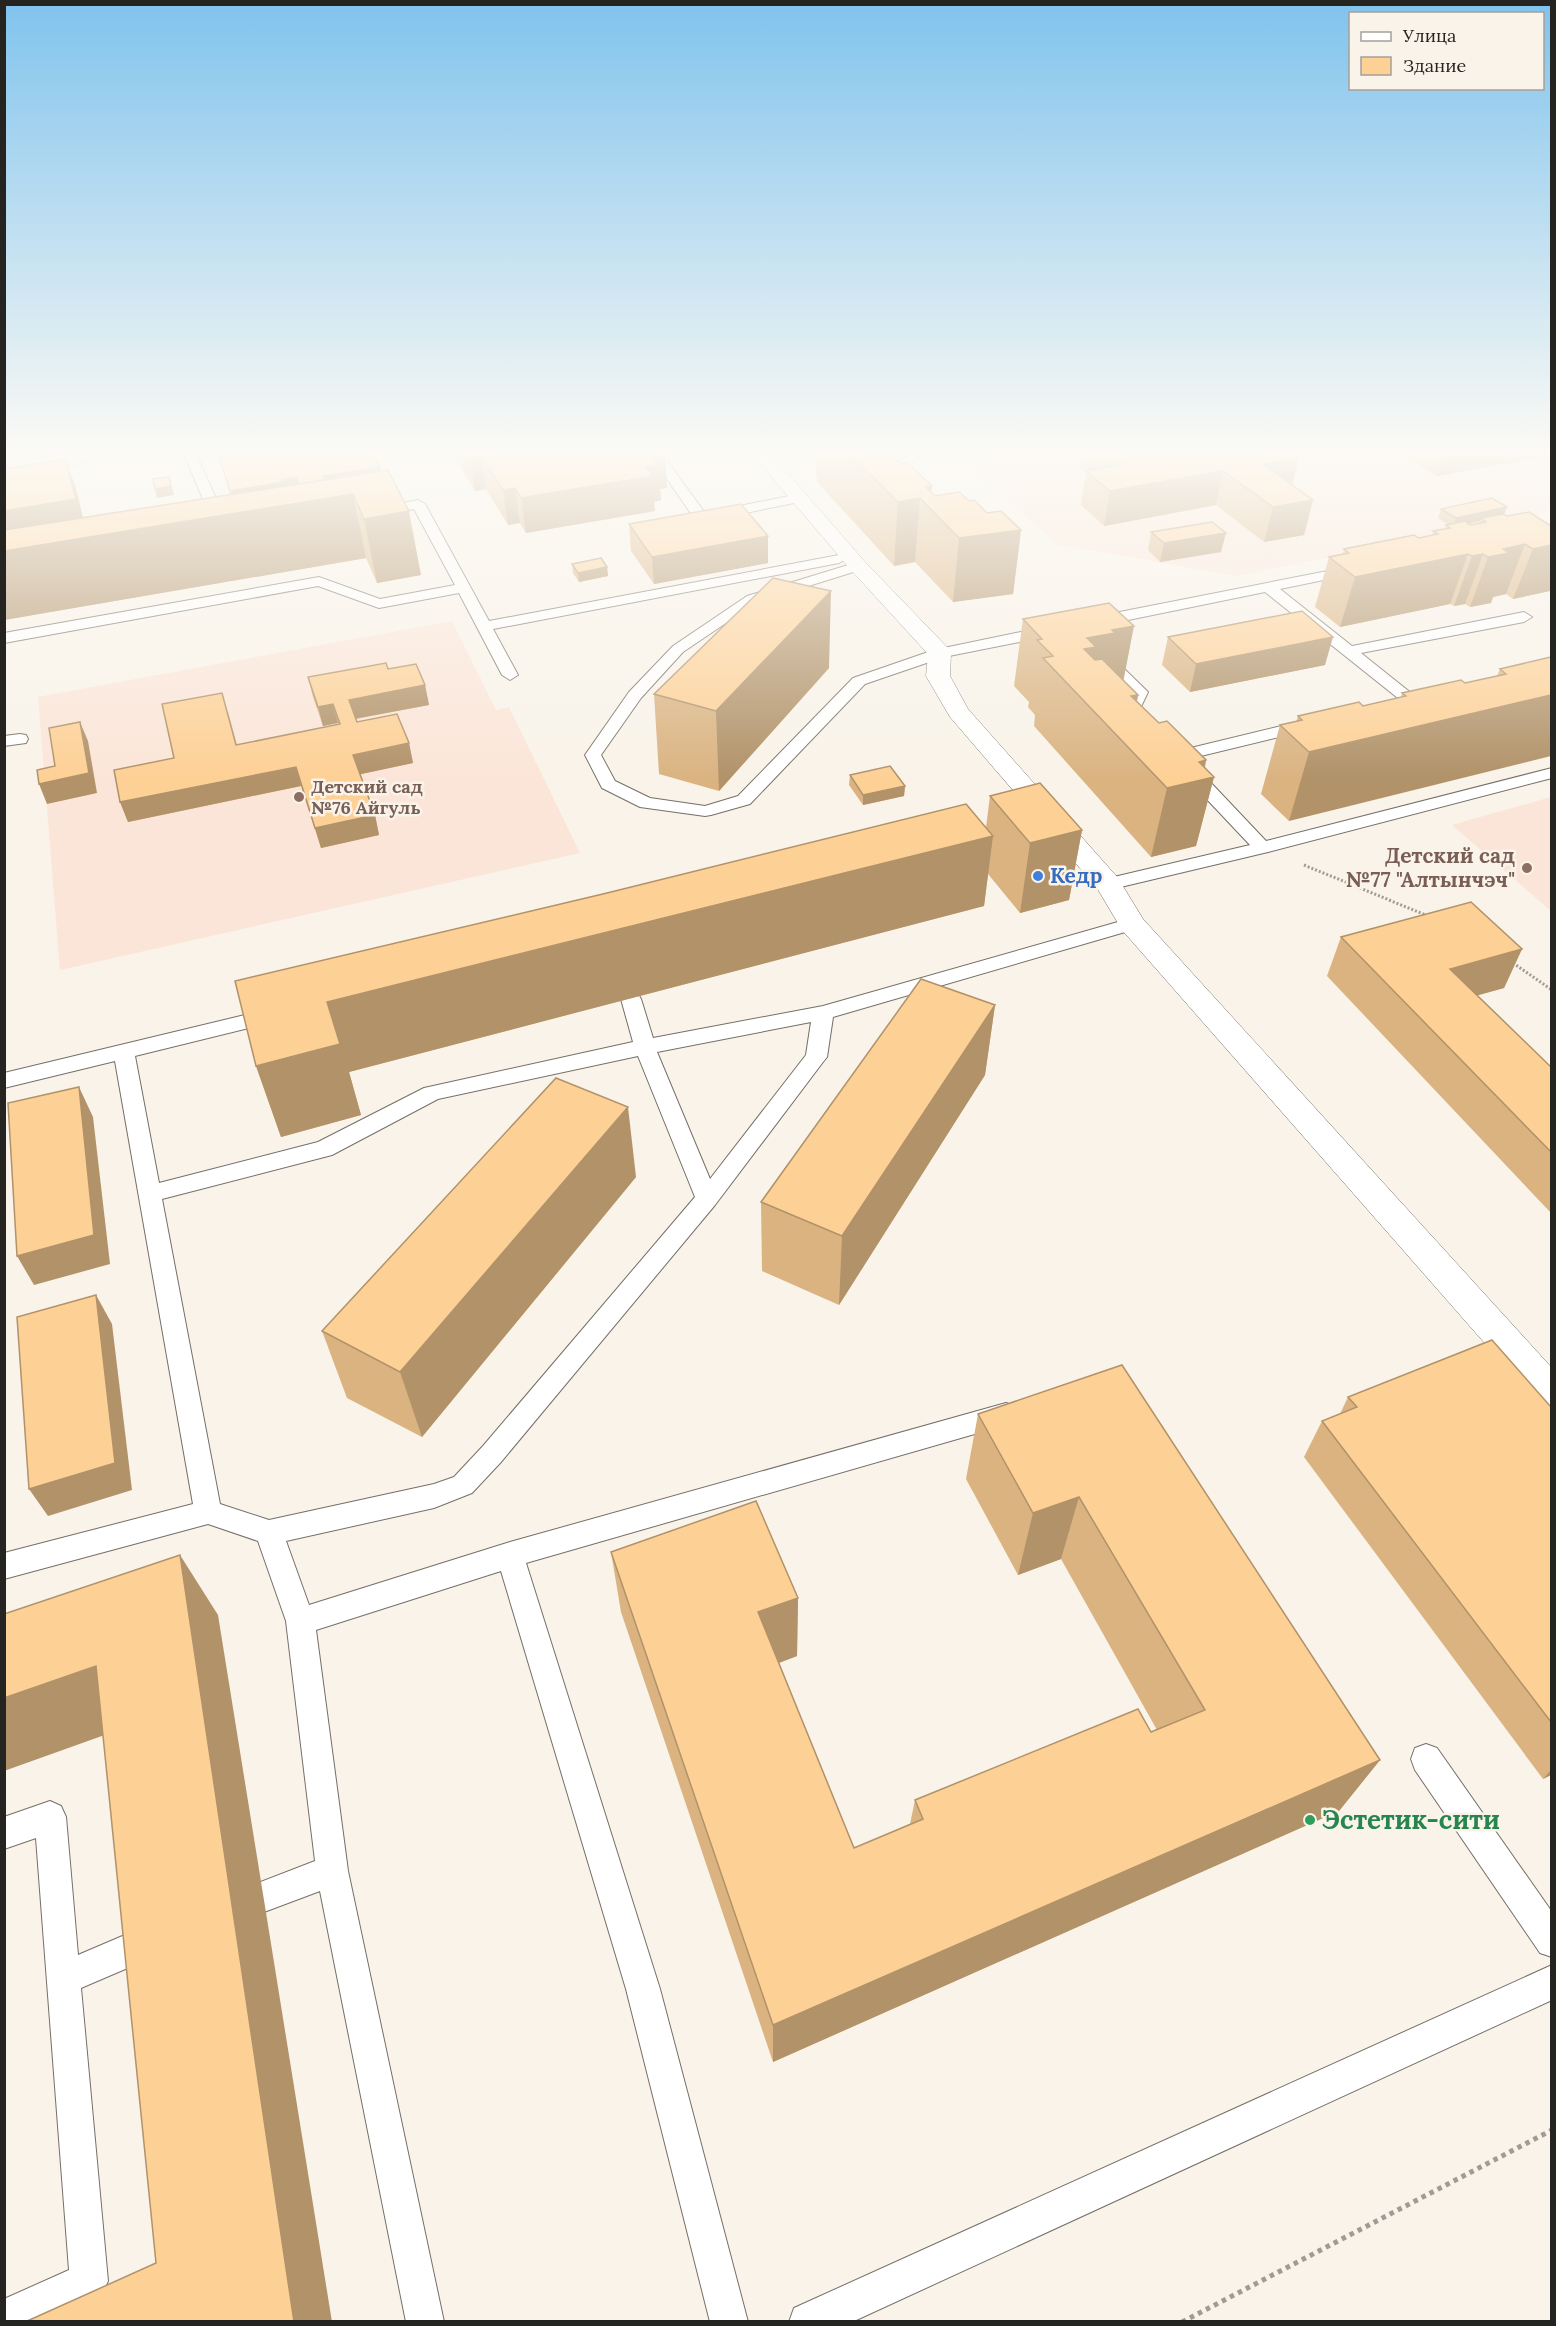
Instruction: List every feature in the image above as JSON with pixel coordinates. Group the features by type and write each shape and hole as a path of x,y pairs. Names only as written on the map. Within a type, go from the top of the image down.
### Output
{"street":[{"path":"855,563 940,653 938,676 958,712 1044,830 1108,884 1132,924 1551,1394"}],"lane":[{"path":"450,563 510,675"},
{"path":"484,626 851,563"},
{"path":"853,563 752,600 678,649 635,695 593,755 608,784 646,804 705,811 744,800 859,681 940,653 1061,629"},
{"path":"1083,624 1370,566"},
{"path":"4,638 319,581 379,604 464,588"},
{"path":"1268,587 1349,651 1415,699 1388,706"},
{"path":"1349,651 1524,617"},
{"path":"1089,643 1140,692 1129,714 1176,757 1262,848"},
{"path":"1176,757 1321,722"},
{"path":"1108,884 1262,848 1551,773"},
{"path":"149,1194 324,1149 432,1093 645,1047 823,1012 1132,924"},
{"path":"631,999 645,1047 707,1199"},
{"path":"4,1081 296,1010"},
{"path":"4,1566 208,1512 269,1532 434,1496 463,1485 492,1454 707,1199 816,1057 823,1012"},
{"path":"124,1052 208,1512"},
{"path":"300,1622 510,1555 1032,1406"},
{"path":"269,1532 300,1622 333,1871 425,2322"},
{"path":"510,1555 643,1989 729,2322"},
{"path":"1426,1759 1551,1941"},
{"path":"4,1833 50,1817 88,2281 4,2319"},
{"path":"264,1896 333,1871"},
{"path":"63,1979 166,1934"},
{"path":"808,2322 1551,1982"}],"path":[{"path":"1262,848 1437,919"},
{"path":"1506,958 1551,990"},
{"path":"1182,2322 1551,2130"}],"shaded area":[{"path":"1160,563 1304,563 1237,576"},
{"name":"Детский сад №76 Айгуль","path":"452,621 496,710 509,707 580,853 60,970 38,697"},
{"name":"Детский сад №77 \"Алтынчэч\"","path":"1552,797 1551,911 1452,825"}],"building":[{"path":"604,563 607,567 578,573 572,564"},
{"path":"1336,563 1426,563 1355,577"},
{"path":"773,578 831,591 716,711 654,694"},
{"path":"1109,603 1134,626 1112,630 1115,633 1087,638 1096,647 1084,649 1095,660 1102,659 1138,695 1131,696 1159,723 1167,721 1206,760 1199,762 1214,777 1167,788 1043,658 1053,656 1037,640 1042,639 1023,619"},
{"path":"1302,611 1333,637 1196,664 1168,637"},
{"path":"1551,657 1551,695 1309,752 1280,725 1302,720 1298,716 1359,702 1363,706 1406,696 1402,693 1461,680 1465,683 1506,674 1500,669"},
{"path":"386,663 388,669 416,664 425,685 349,700 357,722 397,714 409,743 353,755 375,815 315,828 296,767 120,802 114,770 174,758 162,704 222,693 236,745 340,724 333,704 318,707 308,677"},
{"path":"80,722 89,773 39,784 37,770 55,766 49,728"},
{"path":"890,766 905,786 863,795 850,775"},
{"path":"1040,783 1082,830 1030,843 990,796"},
{"path":"966,804 993,836 327,1002 340,1044 256,1066 235,981 607,893"},
{"path":"1471,902 1522,949 1450,969 1551,1067 1551,1152 1341,937"},
{"path":"921,979 995,1005 842,1236 761,1202"},
{"path":"556,1078 628,1107 400,1372 322,1331"},
{"path":"79,1087 94,1235 17,1256 8,1103"},
{"path":"96,1295 115,1463 29,1489 17,1317"},
{"path":"1492,1340 1551,1407 1551,1722 1322,1421 1357,1407 1348,1397"},
{"path":"1122,1365 1380,1760 773,2025 611,1552 756,1501 798,1598 758,1612 854,1848 923,1819 915,1800 1138,1709 1151,1732 1205,1710 1079,1497 1033,1513 978,1414"},
{"path":"180,1555 294,2322 25,2322 156,2263 96,1666 4,1698 4,1614"}],"place":[{"name":"Детский сад №76 Айгуль","path":"299,797"},
{"name":"Детский сад №77 \"Алтынчэч\"","path":"1527,868"},
{"name":"Кедр","path":"1038,876"},
{"name":"Эстетик-сити","path":"1310,1820"}]}
